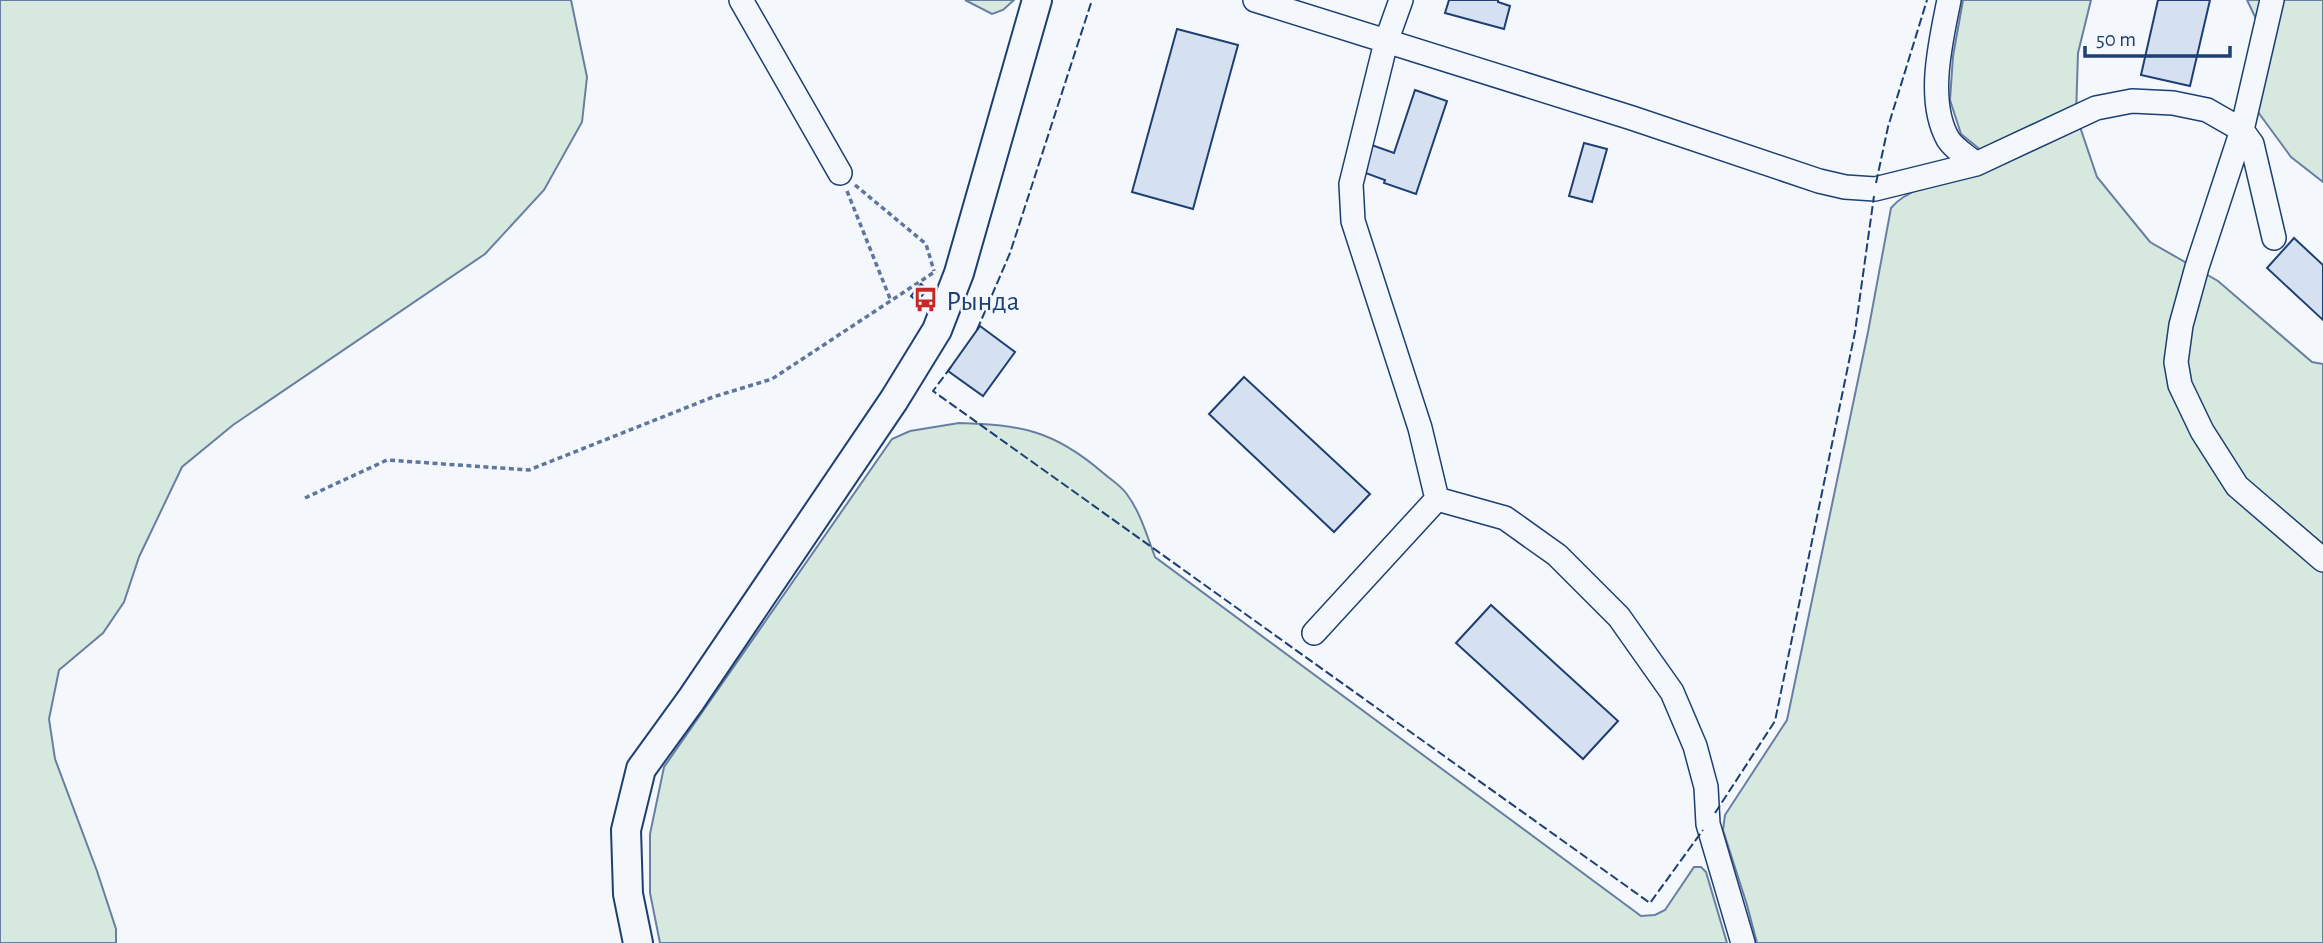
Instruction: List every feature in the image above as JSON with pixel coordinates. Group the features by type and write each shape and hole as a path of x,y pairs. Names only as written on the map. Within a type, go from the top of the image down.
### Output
{"main road":[{"path":"638,943 628,894 626,830 641,769 691,700 894,400 937,330 947,272 1037,0"}],"lane":[{"path":"741,0 840,173"},
{"path":"1255,0 1632,118 1819,181 1845,187 1875,189 1976,164 2096,108 2132,101 2173,103 2207,110 2242,130 2252,144 2274,238"},
{"path":"1401,0 1386,42 1350,184 1353,221 1420,428 1437,499"},
{"path":"1949,0 1940,44 1937,93 1939,117 1949,141 1976,164"},
{"path":"2272,0 2242,130 2197,267 2181,326 2176,362 2180,385 2202,431 2237,486 2323,560"},
{"path":"1314,633 1437,499"},
{"path":"1437,499 1505,518 1557,555 1619,617 1672,692 1695,746 1706,786 1708,824 1743,943"}],"path":[{"path":"305,498 387,460 529,470 713,397 772,379 891,301 947,272 926,244 840,173"},
{"path":"840,173 891,301"}],"shaded area":[{"path":"0,0 571,0 587,77 582,122 544,190 485,254 233,425 182,467 139,557 124,602 103,633 59,670 49,719 55,759 97,871 116,929 116,943 0,943"},
{"path":"965,0 1014,0 1003,10 992,14"},
{"path":"1963,0 2091,0 2078,53 2076,115 2097,177 2150,242 2218,281 2312,362 2323,364 2323,943 1757,943 1723,830 1725,815 1787,720 1868,332 1891,208 1899,200 1920,189 1980,174 1987,155 1961,134 1950,100 1953,56"},
{"path":"2247,0 2323,0 2323,182 2291,157 2258,112 2259,25"},
{"path":"959,423 1035,432 1068,447 1084,458 1126,493 1139,516 1155,557 1641,916 1655,915 1665,910 1694,867 1701,867 1706,872 1727,943 660,943 650,893 650,834 664,767 892,439 910,431"}],"building":[{"path":"1449,0 1498,0 1510,6 1504,29 1445,13"},
{"path":"2158,0 2210,0 2190,86 2141,75"},
{"path":"1177,29 1238,45 1193,209 1132,192"},
{"path":"1415,90 1447,101 1416,194 1360,171 1369,144 1394,153"},
{"path":"1584,143 1607,149 1592,202 1569,196"},
{"path":"2294,238 2323,265 2323,320 2267,268"},
{"path":"921,284 927,290 917,301 911,296"},
{"path":"980,326 1015,352 983,396 948,371"},
{"path":"1244,377 1370,494 1334,532 1209,414"},
{"path":"1491,605 1618,721 1583,759 1456,643"}],"fence":[{"path":"977,330 1010,253 1092,0"},
{"path":"1876,183 1888,127 1927,0"},
{"path":"1715,813 1775,721 1855,332 1874,196"},
{"path":"951,367 933,391 1650,903 1703,830"}],"place":[{"name":"Рында","path":"926,300"}]}
